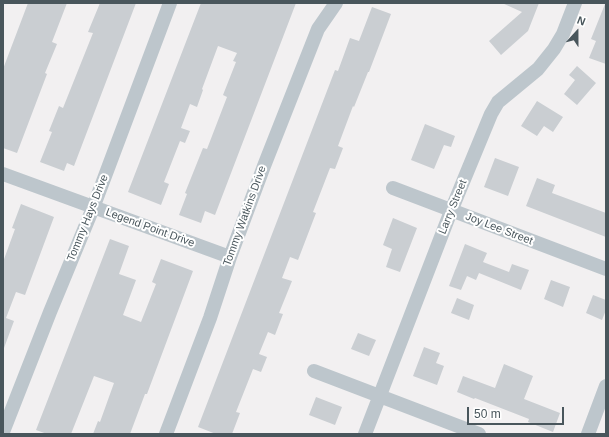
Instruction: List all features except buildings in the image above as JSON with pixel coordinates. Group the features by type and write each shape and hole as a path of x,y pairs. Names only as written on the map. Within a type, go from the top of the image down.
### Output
{"street":[{"name":"Tommy Hays Drive","path":"3,432 93,208 170,3"},
{"name":"Tommy Watkins Drive","path":"166,434 210,318 230,257 264,166 318,29 336,3"},
{"name":"Larry Street","path":"366,434 491,114 498,102 538,69 554,49 563,34 575,3"},
{"name":"Legend Point Drive","path":"3,174 230,257"},
{"name":"Joy Lee Street","path":"393,188 606,269"},
{"path":"314,370 480,434"},
{"path":"588,434 606,386"}]}
